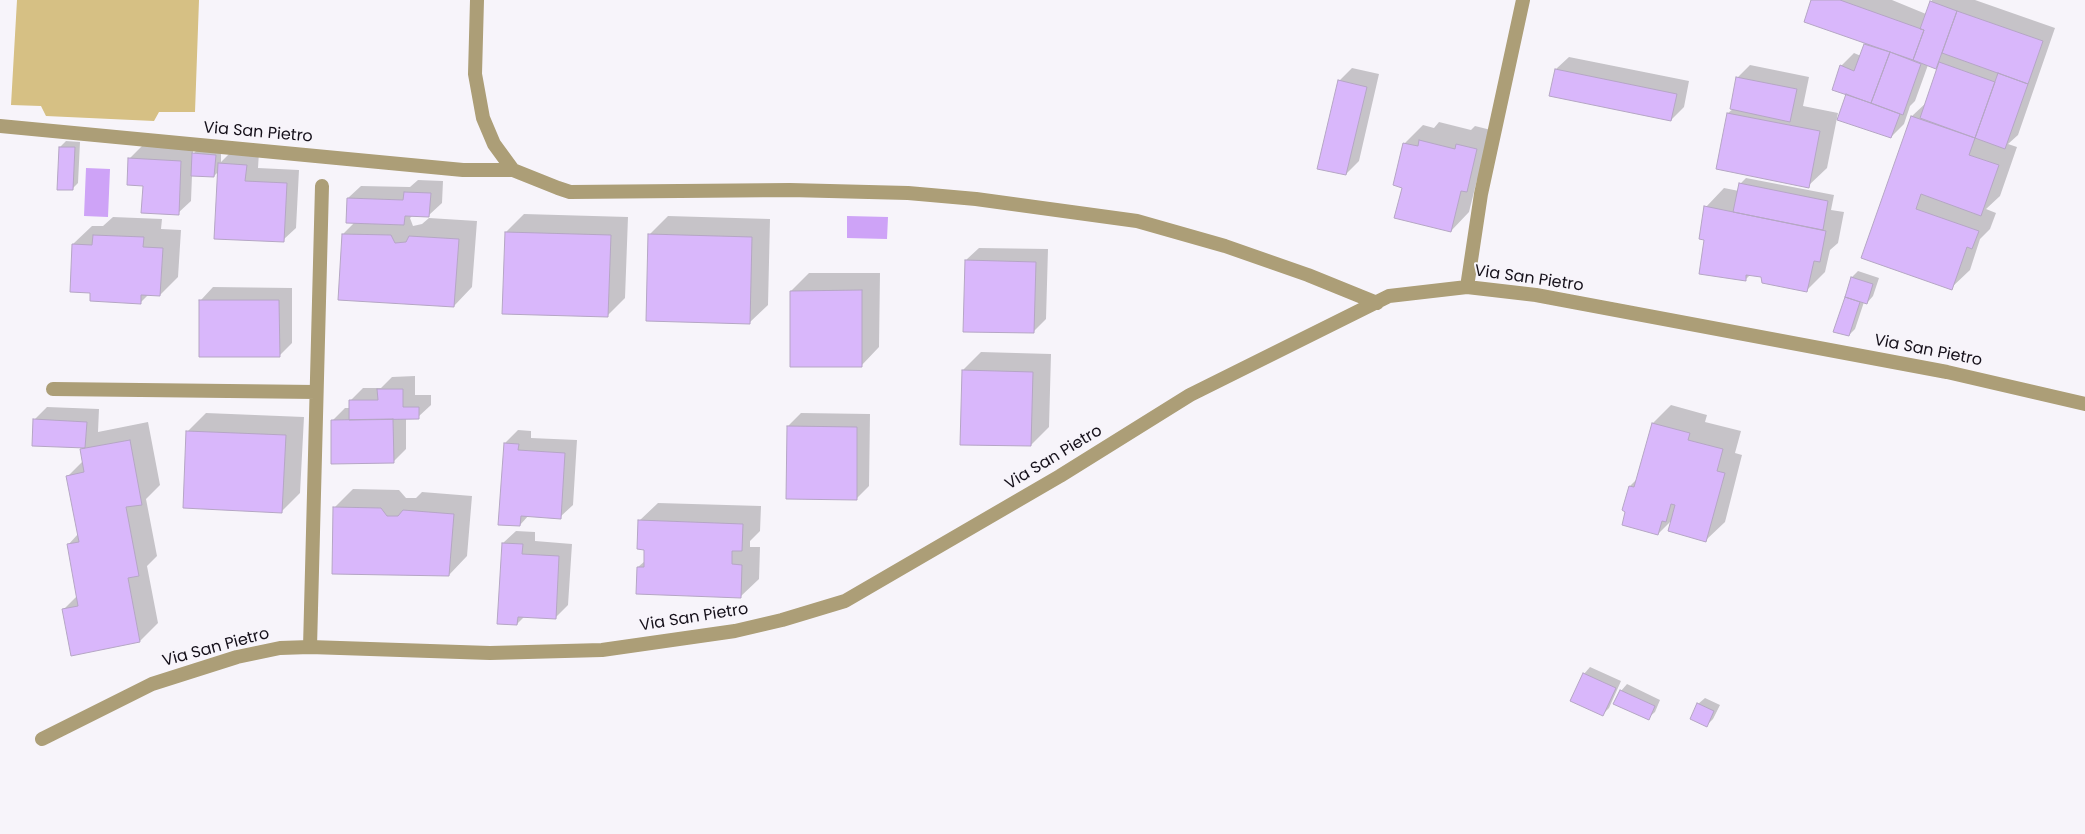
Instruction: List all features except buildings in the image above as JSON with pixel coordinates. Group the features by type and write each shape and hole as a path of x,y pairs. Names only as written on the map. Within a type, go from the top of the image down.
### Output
{"street":[{"path":"477,0 475,74 483,118 494,144 513,170 570,192 790,190 908,193 976,199 1137,221 1225,246 1308,275 1377,303"},
{"path":"1467,287 1481,194 1523,0"},
{"name":"Via San Pietro","path":"0,126 464,170 513,170"},
{"path":"310,647 322,186"},
{"name":"Via San Pietro","path":"42,739 152,684 237,657 280,648 310,647 490,653 602,650 735,631 782,620 844,601 1060,476 1190,395 1389,296 1467,287 1536,295 1948,372 2085,404"},
{"path":"53,389 316,392"}],"shaded area":[{"path":"17,0 199,0 195,112 159,112 154,121 46,116 41,106 11,105"},
{"path":"86,168 110,169 108,217 84,216"},
{"path":"847,216 888,217 887,239 847,238"}]}
